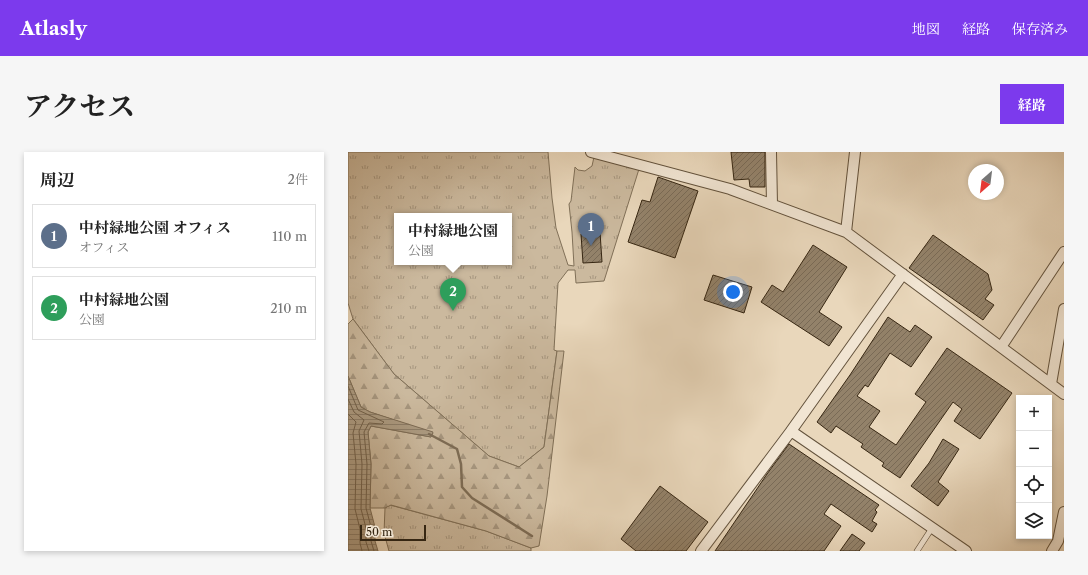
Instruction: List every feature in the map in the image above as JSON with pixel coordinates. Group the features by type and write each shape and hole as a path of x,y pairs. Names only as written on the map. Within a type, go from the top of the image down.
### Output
{"street":[{"path":"591,152 680,176 709,182 846,232 1064,394"},
{"path":"771,152 772,204"},
{"path":"846,232 855,152"},
{"path":"1001,347 1064,252"},
{"path":"701,551 791,431 903,274"},
{"path":"1051,384 1064,310"},
{"path":"791,431 966,551"},
{"path":"1052,551 1058,541 1064,512"}],"lane":[{"path":"916,551 932,528"}],"green space":[{"path":"348,152 548,152 556,228 568,265 574,266 569,204 571,201 575,167 578,170 585,171 592,166 594,157 639,169 604,281 576,283 575,270 568,270 558,283 554,350 557,351 544,447 519,467 489,456 394,374 353,319 348,303"},
{"path":"353,319 394,374 489,456 519,467 544,447 557,351 564,351 547,496 539,546 531,548 486,531 391,505 385,508 370,508 371,464 368,432 371,426 431,437 433,433 370,412 361,407 348,376 348,324"},
{"path":"390,505 486,531 531,548 531,551 389,551 384,533 385,508"}],"water":[{"path":"348,376 361,407 370,412 433,432 431,437 371,426 368,432 371,464 370,508 375,527 375,541 378,551 348,551"}],"building":[{"path":"731,152 765,152 765,187 750,187 749,179 734,180"},
{"path":"658,177 698,191 675,258 628,242 642,200 650,202"},
{"path":"600,232 602,262 583,263 581,234"},
{"path":"933,235 988,274 992,290 985,299 994,305 983,320 909,268"},
{"path":"813,245 847,267 819,312 842,327 829,346 761,302 772,285 783,292"},
{"path":"713,275 752,287 744,313 704,300"},
{"path":"888,317 910,332 915,325 932,337 911,367 890,353 868,387 865,385 857,396 880,411 869,427 896,445 926,402 915,394 947,348 1012,393 980,439 954,421 962,409 953,402 900,478 882,466 884,463 861,447 863,444 836,426 831,433 817,422"},
{"path":"943,439 959,449 938,482 949,491 938,506 911,486 929,463"},
{"path":"789,444 879,505 875,510 877,512 872,521 877,524 872,532 831,504 824,514 841,526 824,551 715,551 767,474"},
{"path":"660,486 708,522 686,551 636,551 621,539"},
{"path":"852,534 865,543 859,551 840,551"}],"waterway":[{"path":"429,434 457,449 461,464 462,487 472,498 532,536"}],"place":[{"name":"中村緑地公園 オフィス","path":"591,246"},
{"name":"中村緑地公園","path":"453,311"}]}
